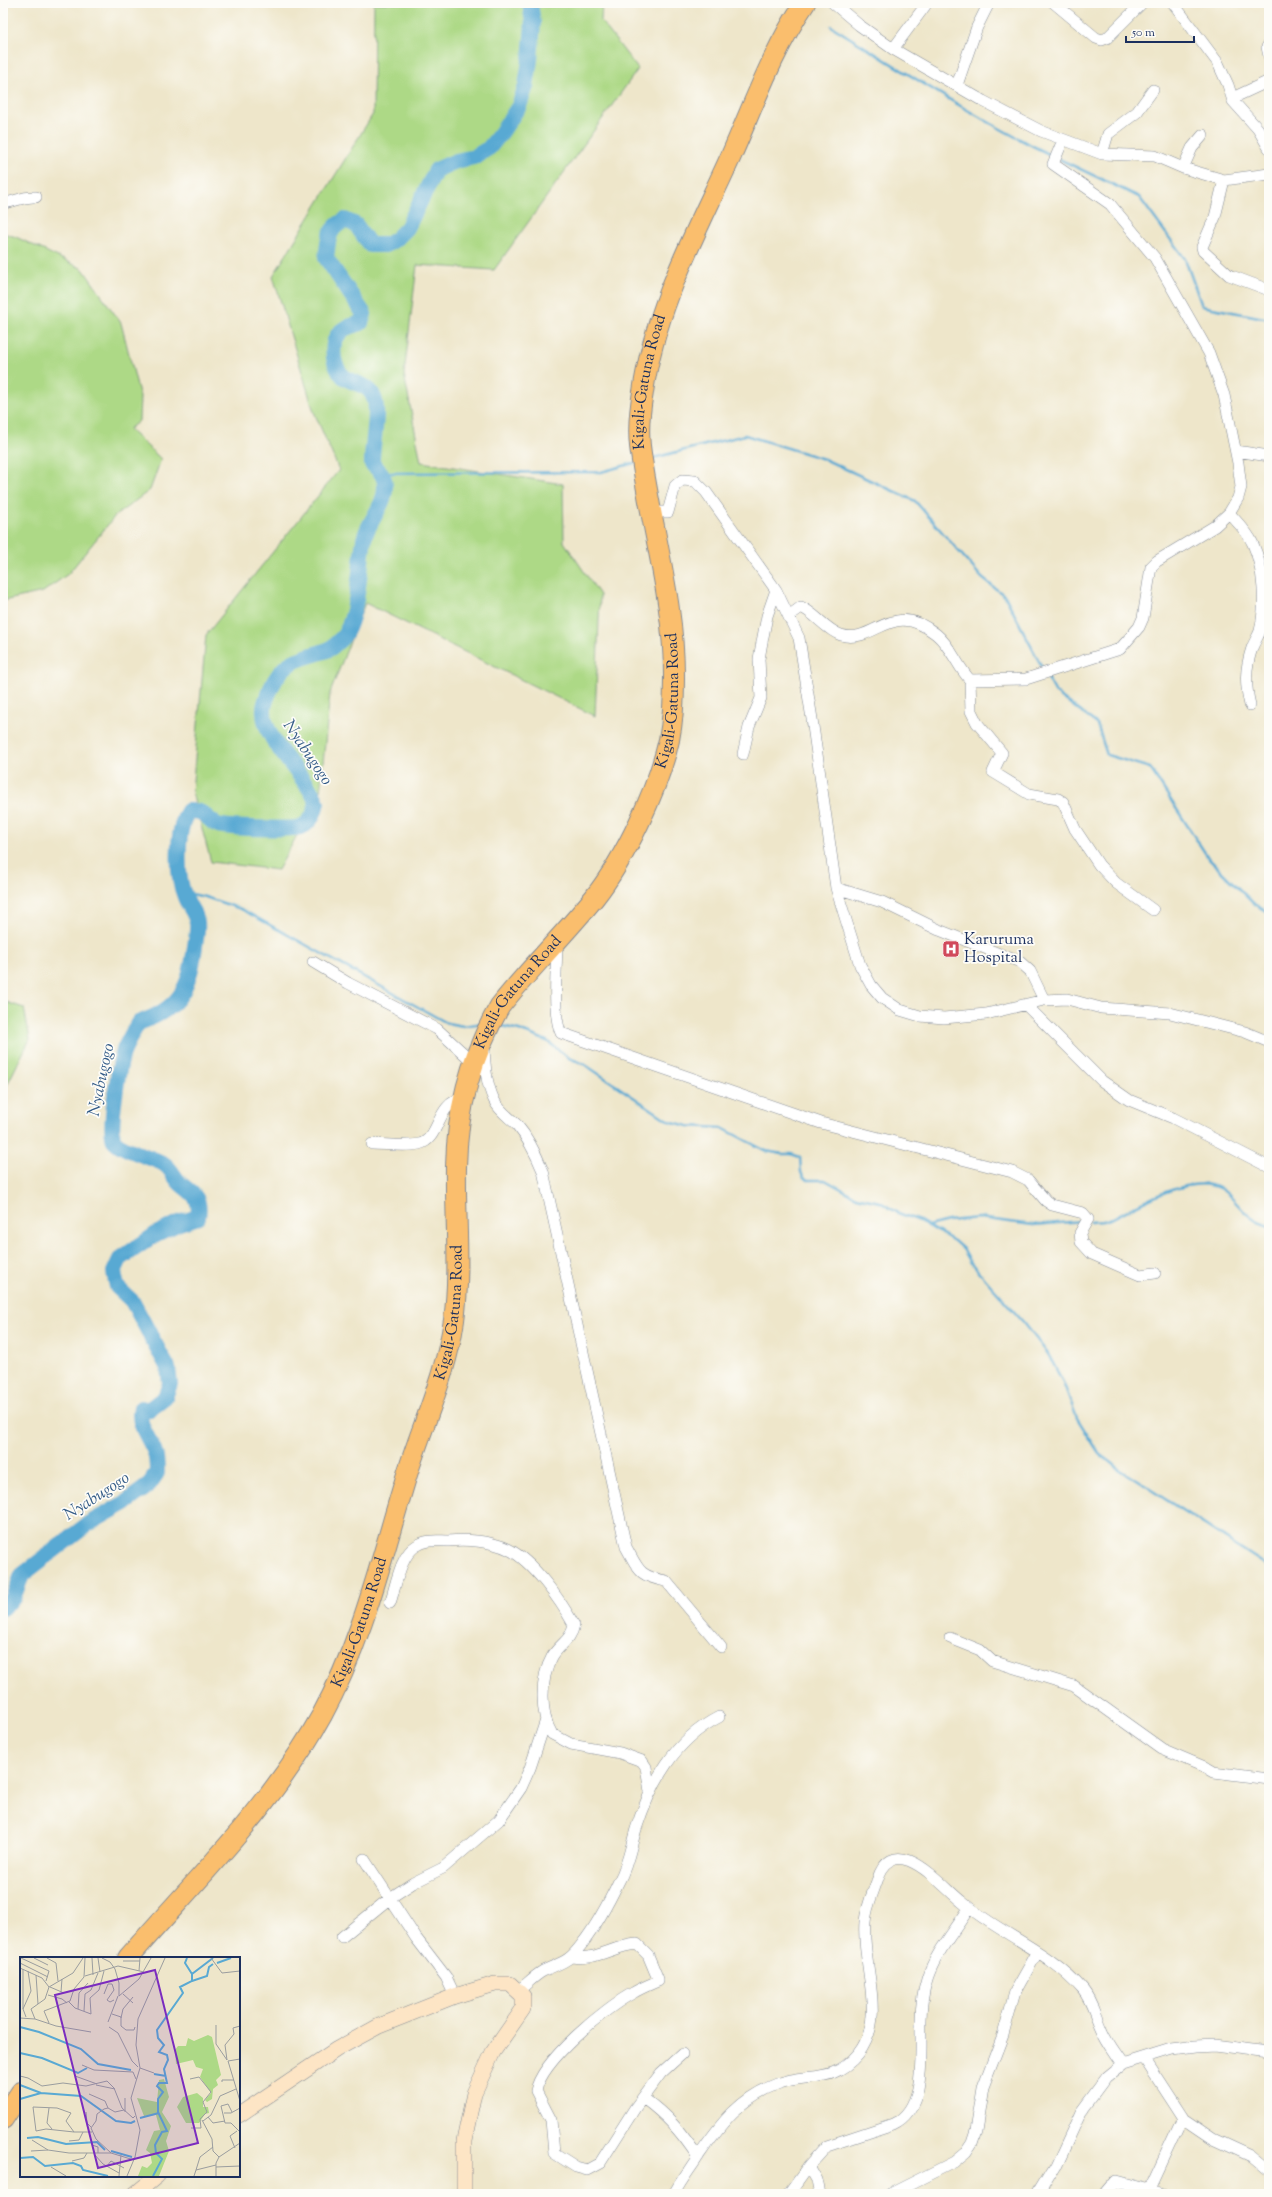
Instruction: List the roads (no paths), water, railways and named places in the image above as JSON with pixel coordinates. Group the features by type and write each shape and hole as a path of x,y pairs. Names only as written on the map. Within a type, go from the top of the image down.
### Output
{"highway":[{"name":"Kigali-Gatuna Road","path":"129,1957 204,1873 275,1788 324,1713 355,1644 406,1478 434,1404 454,1319 458,1250 456,1166 464,1098 474,1063 483,1039 500,1006 557,941 608,878 638,824 654,784 669,740 674,704 674,645 670,602 640,444 640,412 647,365 657,324 673,282 779,47 805,3"},
{"path":"3,2119 20,2094"}],"main road":[{"path":"240,2114 337,2049 379,2026 455,1996 495,1984 510,1984 519,1990 524,1996 523,2009 493,2052 479,2079 471,2103 464,2141 464,2194"},
{"path":"135,2194 156,2177"}],"street":[{"path":"833,3 859,25 893,49 1020,120 1063,140 1102,154 1148,155 1224,180 1269,174"},
{"path":"957,85 977,27 989,3"},
{"path":"1054,3 1096,38 1102,40 1107,38 1142,3"},
{"path":"1173,3 1218,63 1228,85 1233,101 1258,129 1269,148"},
{"path":"893,49 925,6"},
{"path":"1269,44 1267,47 1269,56"},
{"path":"1233,101 1239,95 1269,81"},
{"path":"1102,154 1108,134 1137,112 1153,90"},
{"path":"1184,168 1192,148 1203,135"},
{"path":"970,680 1026,679 1120,650 1139,627 1143,618 1152,567 1157,561 1215,526 1229,513 1238,498 1241,487 1236,451 1224,394 1209,353 1155,258 1110,204 1053,164 1063,140"},
{"path":"1224,180 1214,217 1202,248 1203,251 1229,275 1269,290"},
{"path":"3,202 11,202 23,196 36,197"},
{"path":"1236,451 1269,456"},
{"path":"653,512 668,512 675,486 682,480 695,481 706,492 776,590 789,616 799,638 836,888 860,964 871,985 882,998 900,1010 920,1016 944,1018 986,1014 1044,1000 1067,999 1108,1008 1170,1013 1245,1032 1269,1042"},
{"path":"1229,513 1241,526 1253,544 1260,570 1263,613 1259,634 1248,664 1246,684 1250,705"},
{"path":"743,754 749,727 760,698 759,659 767,616 776,590"},
{"path":"789,616 801,607 839,634 849,636 859,636 877,627 904,619 921,625 937,634 950,648 962,671 970,680 971,711 976,724 1002,753 993,772 1029,794 1058,799 1063,802 1075,829 1099,865 1116,883 1153,910"},
{"path":"836,888 882,902 939,930 1020,962 1030,971 1044,1000"},
{"path":"557,941 556,1009 558,1026 561,1032 821,1122 1021,1176 1052,1205 1083,1213 1087,1216 1088,1219 1080,1233 1081,1242 1092,1254 1140,1275 1155,1273"},
{"path":"313,962 348,983 437,1029 474,1063"},
{"path":"1026,1005 1102,1081 1129,1100 1173,1118 1267,1166"},
{"path":"483,1039 488,1087 494,1101 501,1111 516,1125 533,1146 543,1171 626,1547 641,1573 649,1578 666,1581 721,1647"},
{"path":"372,1144 418,1144 426,1141 447,1106 456,1099 464,1098"},
{"path":"390,1603 406,1557 416,1546 431,1540 457,1540 493,1545 509,1550 538,1575 574,1625 572,1634 552,1656 543,1682 542,1690 546,1720 552,1734 565,1742 620,1753 642,1761 646,1766 650,1791"},
{"path":"950,1638 980,1650 992,1661 1074,1686 1162,1749 1214,1772 1269,1780"},
{"path":"519,1990 543,1972 561,1965 572,1957 590,1933 620,1881 650,1791 662,1768 680,1747 708,1722 719,1717"},
{"path":"342,1937 390,1898 413,1883 443,1868 499,1820 521,1788 530,1768 546,1720"},
{"path":"674,2194 725,2119 752,2095 779,2083 837,2072 852,2060 863,2047 869,2036 872,1993 865,1922 878,1877 887,1861 891,1859 902,1859 924,1869 969,1908 1055,1964 1084,1991 1093,2006 1106,2037 1123,2064"},
{"path":"364,1860 416,1938 446,1977 455,1996"},
{"path":"789,2194 809,2166 827,2146 893,2124 902,2120 908,2112 920,2080 921,2020 927,1980 930,1970 969,1908"},
{"path":"572,1957 584,1959 628,1945 637,1944 648,1955 658,1981 632,1993 598,2018 560,2051 544,2072 536,2091 551,2120 554,2153 576,2167 587,2170 600,2163 635,2108 644,2098 661,2073 682,2054"},
{"path":"890,2194 954,2162 966,2152 972,2143 976,2131 983,2087 1003,2035 1015,1992 1037,1953"},
{"path":"1039,2194 1056,2166 1082,2112 1107,2076 1123,2064 1171,2050 1194,2046 1214,2045 1269,2052"},
{"path":"1144,2058 1183,2118 1214,2139 1251,2156 1269,2170"},
{"path":"644,2098 677,2127 698,2157"},
{"path":"1150,2189 1183,2118"},
{"path":"809,2166 817,2180 820,2194"},
{"path":"1105,2194 1116,2181 1164,2194"}],"waterway":[{"name":"Nyabugogo","path":"3,1608 13,1598 22,1575 88,1524 125,1503 148,1486 157,1473 155,1453 140,1420 140,1414 141,1408 148,1410 165,1397 170,1384 168,1368 132,1301 117,1287 114,1272 120,1259 156,1234 179,1223 198,1217 199,1206 194,1195 180,1183 164,1164 118,1144 114,1140 112,1134 112,1124 119,1071 123,1053 128,1042 138,1023 164,1011 173,1004 186,985 190,974 197,934 197,922 195,915 185,897 180,877 179,841 184,819 188,811 194,811 203,813 214,823 223,826 295,828 301,827 308,822 314,813 317,802 311,791 276,745 265,721 265,703 272,686 283,670 295,661 331,648 347,631 355,606 364,539 385,493 382,474 372,464 376,421 376,404 374,398 368,389 343,376 339,371 334,358 334,345 339,333 346,328 361,323 364,314 326,258 330,235 335,227 345,220 356,225 370,245 386,245 396,239 407,228 436,170 456,161 474,157 489,148 519,106 526,86 533,23 530,3"},
{"path":"831,26 968,110 1024,142 1053,156"},
{"path":"1059,159 1139,197 1185,259 1202,306 1269,319"},
{"path":"649,459 745,435 824,459 915,501 982,578 1005,596 1044,671"},
{"path":"383,473 601,472 634,463"},
{"path":"1046,675 1056,693 1097,724 1107,755 1150,768 1209,859 1254,904 1269,913"},
{"path":"183,892 205,897 241,909 447,1023 463,1026 483,1023"},
{"path":"498,1025 519,1030 547,1041 569,1058 584,1064 669,1121 688,1126 722,1128 766,1151 791,1154 800,1157 801,1172 803,1177 808,1180 825,1180 856,1197 880,1202 898,1213 920,1221 954,1241 963,1249 971,1263 1025,1324 1048,1354 1063,1382 1077,1418 1099,1453 1116,1467 1269,1567"},
{"path":"1090,1222 1103,1221 1113,1218 1151,1198 1181,1187 1196,1184 1209,1185 1221,1189 1226,1192 1250,1217 1269,1226"},
{"path":"928,1226 948,1221 979,1218 1033,1225 1083,1221"}],"place":[{"name":"Karuruma Hospital","path":"951,949"}]}
